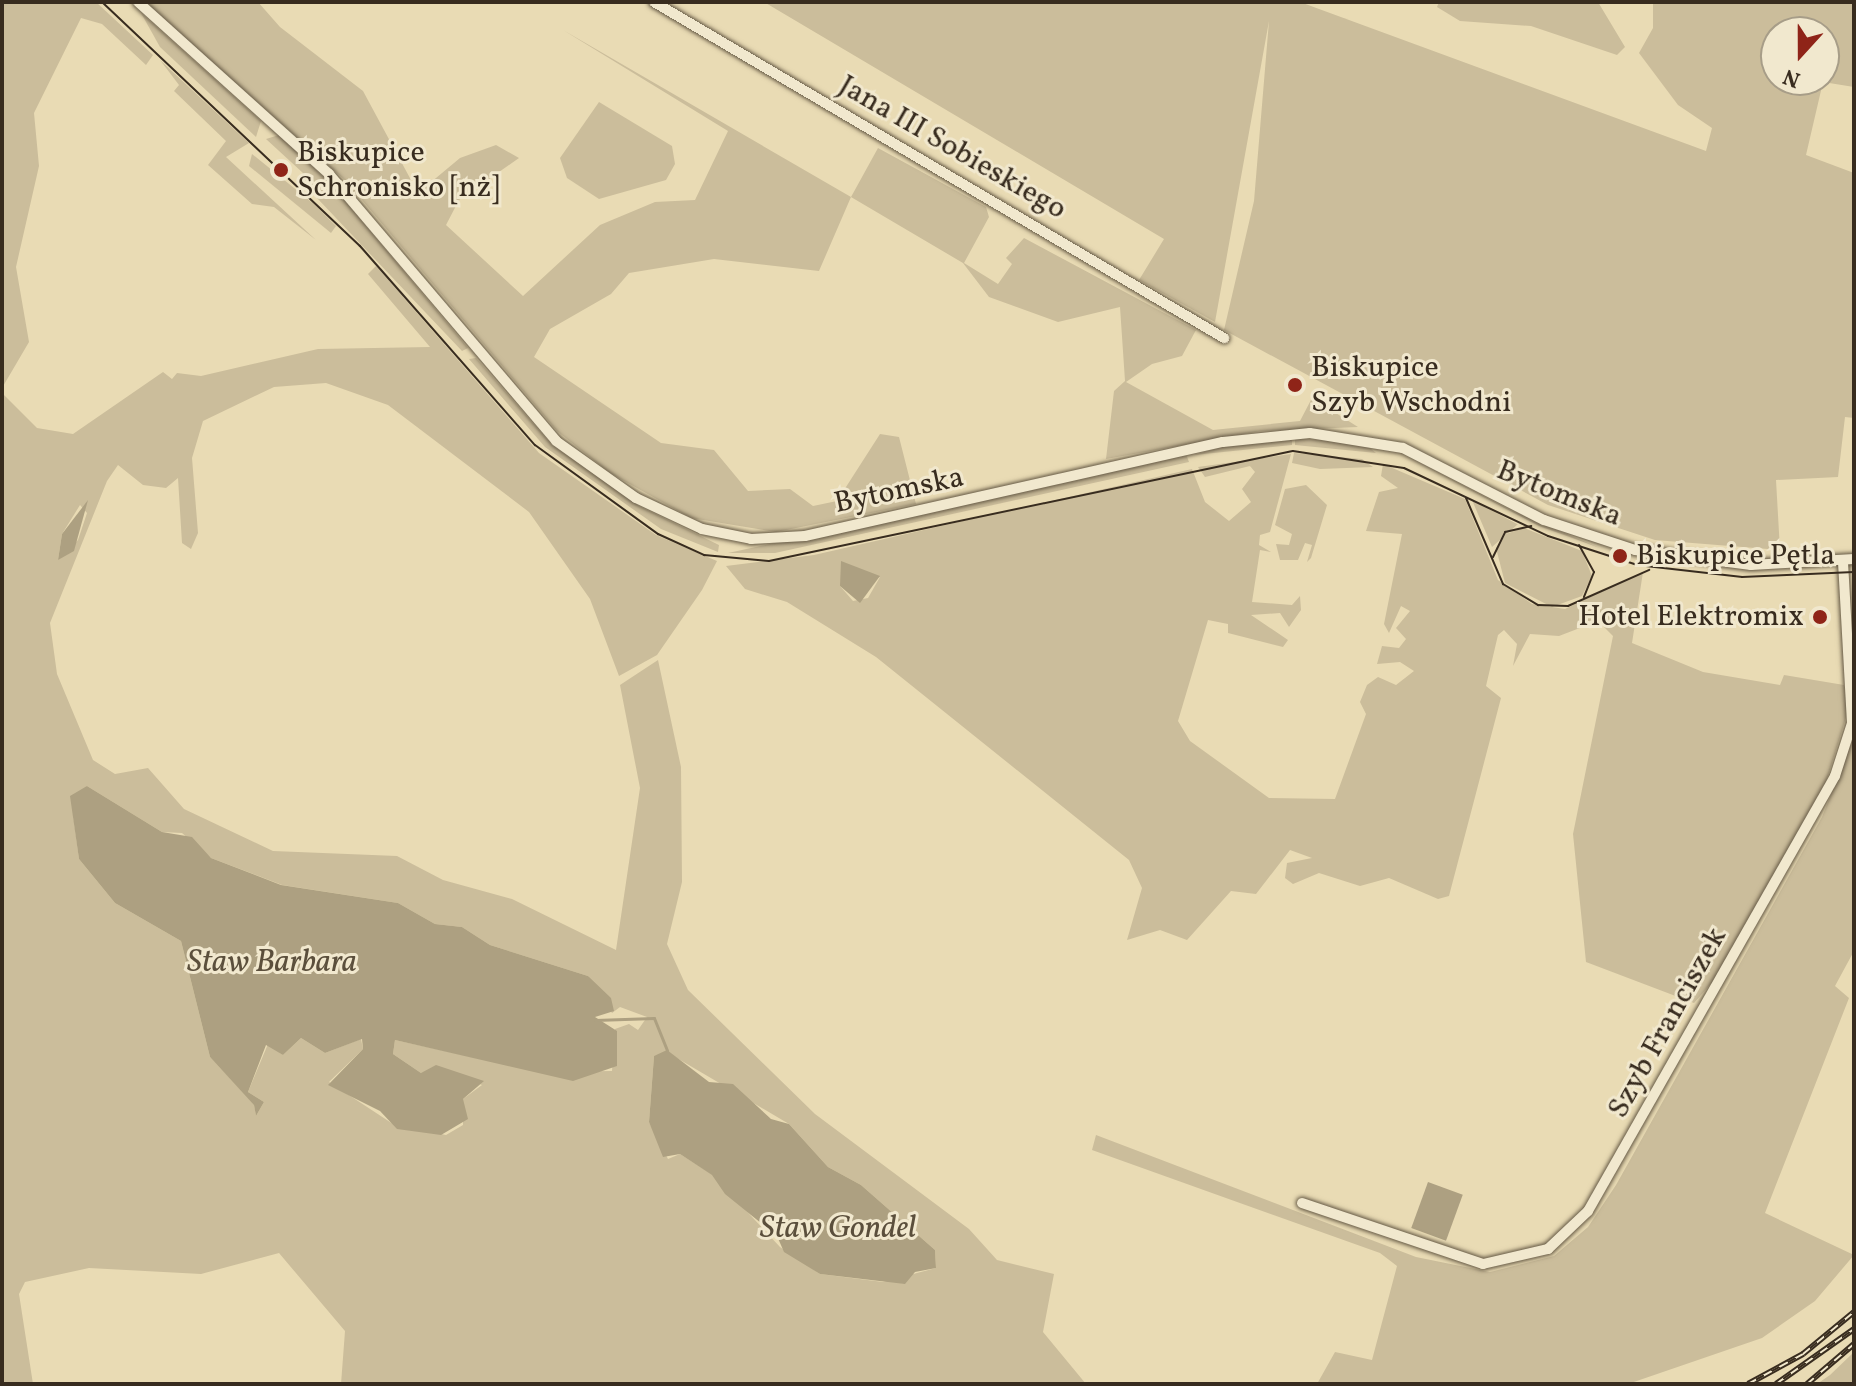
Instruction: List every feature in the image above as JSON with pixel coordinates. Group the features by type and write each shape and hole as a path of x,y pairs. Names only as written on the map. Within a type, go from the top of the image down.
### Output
{"street":[{"name":"Bytomska","path":"138,2 329,174 556,441 636,498 702,529 751,539 805,536 1223,442 1310,433 1403,448 1544,520 1635,550 1734,564 1848,560"},
{"name":"Jana III Sobieskiego","path":"654,2 1224,338"},
{"name":"Szyb Franciszek","path":"1302,1203 1483,1264 1548,1249 1588,1211 1835,776 1852,723 1848,560"}],"shaded area":[{"path":"2,2 96,2 153,55 146,65 102,24 81,18 34,113 39,166 16,267 29,342 2,388"},
{"path":"144,2 258,2 280,27 363,91 418,193 460,158 496,145 519,158 459,200 446,225 523,296 600,225 655,202 695,200 728,131 563,30 851,197 819,271 714,259 629,273 611,294 550,329 534,357 661,443 714,450 748,491 790,489 813,506 837,501 880,434 899,437 916,504 776,532 691,518 610,473 557,431 346,181"},
{"path":"764,2 1300,2 1706,151 1712,128 1678,105 1639,53 1653,28 1653,2 1854,2 1854,87 1840,85 1840,16 1760,16 1760,96 1820,96 1806,155 1854,173 1854,418 1845,417 1838,477 1776,480 1780,550 1655,540 1548,505 1224,330 1254,201 1269,21 1215,322 1139,280 1164,239"},
{"path":"1439,2 1598,2 1625,47 1617,55 1531,26 1460,21 1437,7"},
{"path":"141,13 261,121 256,137 160,47"},
{"path":"160,60 249,143 226,157 316,240 274,207 252,204 208,165 226,141 174,91 179,85"},
{"path":"599,102 672,146 675,164 666,180 599,199 567,178 560,158"},
{"path":"279,135 330,183 468,348 462,351 299,179 303,173 266,139"},
{"path":"878,148 986,207 989,217 964,263 998,284 1012,264 1006,258 1024,238 1196,330 1182,356 1152,364 1126,382 1213,430 1300,421 1312,398 1358,427 1261,431 1106,459 1114,391 1125,381 1120,307 1058,322 989,297 963,263 851,197"},
{"path":"252,154 336,226 331,233 249,166"},
{"path":"376,266 539,453 656,535 717,561 702,590 657,655 619,676 590,599 529,512 388,405 326,383 274,387 203,421 192,458 198,533 191,549 182,543 178,478 166,488 143,485 118,465 107,481 50,623 57,674 93,760 115,774 148,768 184,809 273,851 397,856 443,880 512,899 616,950 640,788 620,685 658,660 681,767 682,882 667,944 688,990 815,1114 969,1229 997,1260 1054,1274 1043,1332 1086,1384 341,1384 345,1331 279,1253 201,1274 89,1268 25,1282 19,1294 33,1384 2,1384 2,393 37,428 73,434 163,372 172,379 177,373 201,376 318,349 430,347 368,274","holes":["80,505 87,513 78,540 58,560 62,534","87,786 162,832 182,833 211,858 282,885 398,903 435,924 462,927 490,945 588,976 612,1013 620,1007 647,1017 638,1030 629,1024 615,1029 612,1071 541,1072 395,1040 393,1054 421,1073 444,1069 482,1085 463,1099 463,1125 446,1135 393,1124 329,1082 363,1049 361,1039 325,1053 301,1038 283,1055 268,1044 248,1092 264,1102 256,1116 254,1104 210,1057 181,941 115,903 79,859 73,814","670,1054 789,1124 828,1167 861,1185 935,1250 936,1268 883,1282 820,1274 780,1247 713,1175 680,1154 668,1159 649,1122 654,1056"]},
{"path":"476,358 552,445 639,506 719,545 718,552 661,529 545,447 469,359"},
{"path":"1292,438 1292,445 1194,455 1225,446"},
{"path":"1295,438 1365,444 1376,453 1295,445"},
{"path":"1294,453 1362,459 1373,467 1320,469 1292,463"},
{"path":"1186,454 1189,462 775,553 728,553"},
{"path":"1291,454 1270,532 1260,535 1259,545 1271,552 1260,550 1252,602 1292,605 1300,596 1301,610 1289,627 1280,613 1251,615 1288,640 1283,647 1228,633 1228,624 1208,620 1178,721 1190,741 1269,798 1335,799 1366,714 1360,702 1367,685 1378,677 1396,685 1414,671 1400,662 1377,664 1382,646 1399,648 1406,639 1396,628 1410,611 1401,606 1389,633 1384,624 1402,534 1366,531 1379,492 1398,488 1381,476 1383,464 1465,499 1498,580 1532,604 1565,609 1643,572 1632,643 1703,672 1780,685 1784,675 1844,685 1848,711 1823,792 1721,972 1694,1003 1586,962 1573,834 1613,636 1598,621 1559,636 1530,634 1513,666 1517,644 1504,630 1498,635 1486,686 1501,698 1449,896 1438,899 1389,878 1360,886 1319,873 1293,884 1285,878 1287,863 1312,858 1290,850 1256,894 1231,891 1187,940 1160,930 1127,940 1142,888 1129,860 876,657 787,602 745,589 726,566 814,555 1192,469 1205,502 1229,521 1251,502 1242,489 1255,472 1250,466 1205,477 1198,467","holes":["880,577 868,598 853,601 840,586"]},
{"path":"1419,463 1510,510 1600,548 1539,526"},
{"path":"1306,485 1327,505 1311,558 1307,562 1312,545 1305,543 1298,560 1280,560 1276,544 1289,545 1292,534 1275,525 1285,489"},
{"path":"1472,500 1517,524 1518,524 1492,547"},
{"path":"1524,528 1582,551 1592,576 1582,596 1552,607 1505,583 1496,548 1506,534"},
{"path":"1854,737 1854,951 1835,986 1849,998 1765,1213 1854,1255 1815,1301 1762,1338 1628,1384 1317,1384 1335,1352 1372,1360 1397,1266 1380,1253 1092,1150 1096,1135 1416,1257 1490,1272 1554,1256 1588,1227 1616,1185 1822,817"},
{"path":"1854,1352 1854,1384 1817,1384 1830,1375"}],"water":[{"path":"88,500 74,551 58,560 62,534"},
{"path":"841,561 880,576 860,603 840,586"},
{"name":"Staw Barbara","path":"87,786 162,832 192,837 211,858 281,885 398,903 435,924 462,927 490,945 588,976 611,998 614,1011 595,1017 617,1031 617,1066 573,1081 395,1040 393,1054 421,1073 436,1065 484,1081 463,1099 468,1119 441,1135 397,1129 380,1111 328,1085 363,1049 362,1039 325,1053 301,1038 283,1055 266,1045 248,1092 264,1102 256,1116 254,1105 210,1057 181,941 115,903 79,859 70,796"},
{"name":"Staw Gondel","path":"667,1050 709,1082 733,1084 771,1119 789,1124 828,1167 861,1185 935,1250 936,1268 915,1272 905,1284 820,1274 784,1252 777,1236 725,1194 712,1175 680,1154 663,1157 649,1122 654,1056"},
{"path":"1428,1182 1463,1195 1446,1241 1411,1228"}],"waterway":[{"path":"595,1020 654,1018 667,1050"}],"tram line":[{"path":"102,2 360,246 535,445 658,534 704,555 769,561 1293,451 1404,468 1548,536 1637,565 1742,577 1854,572"},
{"path":"1466,498 1503,584 1538,605 1568,606 1649,570"},
{"path":"1493,557 1505,532 1531,526"},
{"path":"1579,545 1594,572 1584,597"}],"railway":[{"path":"1748,1384 1803,1354 1854,1312"},
{"path":"1776,1384 1854,1329"},
{"path":"1807,1384 1854,1344"}],"place":[{"name":"Biskupice Schronisko [nż]","path":"281,170"},
{"name":"Biskupice Szyb Wschodni","path":"1295,385"},
{"name":"Biskupice Pętla","path":"1620,556"},
{"name":"Hotel Elektromix","path":"1820,617"}]}
